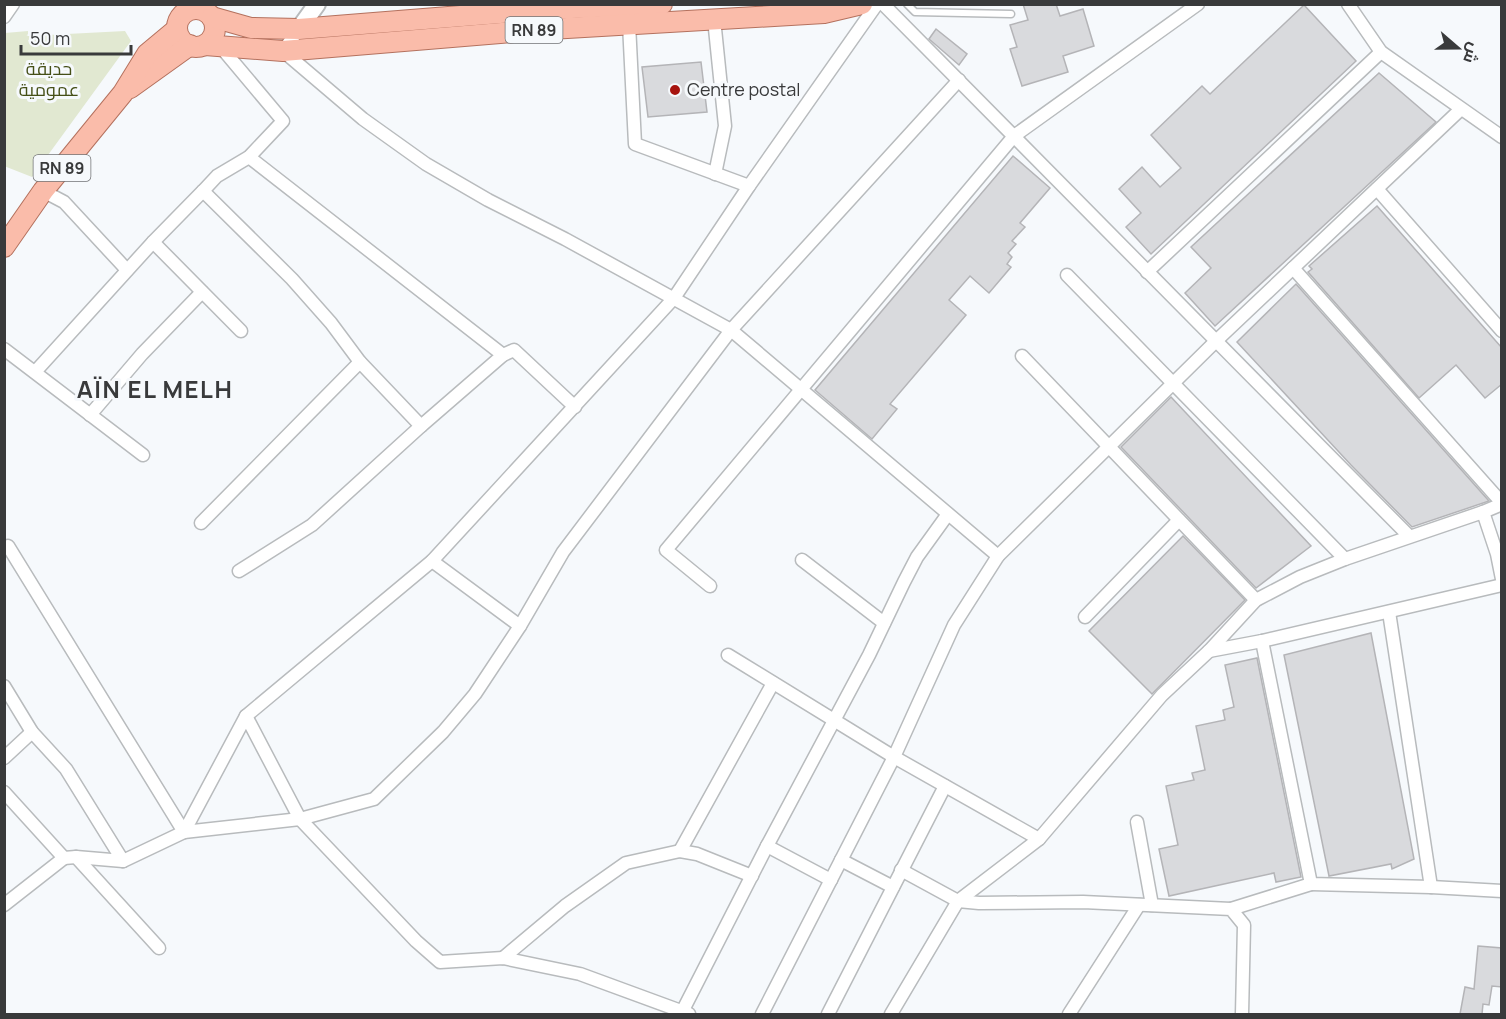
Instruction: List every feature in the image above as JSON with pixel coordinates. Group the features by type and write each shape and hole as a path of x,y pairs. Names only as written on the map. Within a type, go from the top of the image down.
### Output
{"main road":[{"name":"RN 89","path":"203,10 250,28 299,29 550,14 662,4"},
{"name":"RN 89","path":"123,93 205,45 284,51 550,14 630,24 824,13 862,4"},
{"path":"193,9 203,10 215,23 214,35 205,45 181,39 177,29 181,16 193,9"},
{"name":"RN 89","path":"4,247 43,191 123,93 147,54 177,29"}],"street":[{"path":"4,17 13,4"},
{"path":"317,4 284,51 363,119 426,164 488,200 731,330 998,556"},
{"path":"184,832 246,716 432,561 674,298 749,186 877,4"},
{"path":"883,4 1409,536"},
{"path":"710,586 666,550 800,389 1014,136 1198,4"},
{"path":"1348,4 1381,52 1502,137"},
{"path":"714,19 725,126 716,174"},
{"path":"630,24 635,144 749,186"},
{"path":"35,372 153,242 217,176 249,157 283,121 205,45"},
{"path":"1147,272 1381,52"},
{"path":"4,905 70,858 123,861 184,832 300,819 374,799 442,732 475,694 520,626 563,552 731,330 959,80"},
{"path":"762,1014 894,757 954,625 998,556 1216,341 1461,109"},
{"path":"249,157 503,356"},
{"path":"1377,189 1502,331"},
{"path":"43,191 64,202 127,270"},
{"path":"203,191 292,279 331,323 360,362 421,426"},
{"path":"153,242 241,331"},
{"path":"891,1014 958,901 1039,839 1162,695 1209,651 1256,600 1300,577 1345,559 1502,504 1293,268"},
{"path":"1067,275 1345,559"},
{"path":"90,415 142,354 202,292"},
{"path":"4,349 143,455"},
{"path":"239,571 312,525 421,426 503,356 514,350 575,407"},
{"path":"1022,356 1256,600"},
{"path":"201,523 360,362"},
{"path":"1483,512 1499,554 1502,579"},
{"path":"246,716 300,819 416,941 440,962 503,958 580,974 684,1014 767,846 869,656 917,557 948,514"},
{"path":"1085,617 1179,520"},
{"path":"8,546 184,832"},
{"path":"802,560 884,623"},
{"path":"432,561 520,626"},
{"path":"1209,651 1262,641 1502,585"},
{"path":"1389,612 1431,886"},
{"path":"1262,641 1311,884"},
{"path":"729,655 894,757 1039,839"},
{"path":"680,851 773,683"},
{"path":"4,686 32,732 66,769 123,861"},
{"path":"4,758 32,732"},
{"path":"828,1014 945,786"},
{"path":"4,792 159,948"},
{"path":"1137,822 1152,905"},
{"path":"767,846 831,880"},
{"path":"503,958 565,906 626,863 680,851 697,854 752,876"},
{"path":"841,860 893,887"},
{"path":"901,870 958,901 979,903 1083,902 1231,909 1311,884 1431,886 1502,891"},
{"path":"1070,1014 1139,905"},
{"path":"1231,909 1244,925 1242,1014"}],"lane":[{"path":"907,4 915,12 1011,14"}],"green space":[{"name":"حديقة عمومية","path":"28,31 28,36 125,31 131,41 32,177 4,166 5,33"}],"building":[{"path":"1023,4 1056,4 1060,16 1083,9 1094,46 1063,56 1068,72 1022,86 1010,49 1017,47 1010,25 1028,20"},
{"path":"1304,5 1356,61 1151,254 1126,227 1141,213 1119,189 1142,167 1160,187 1181,168 1151,135 1202,86 1210,94"},
{"path":"936,29 967,54 959,65 929,39"},
{"name":"Centre postal","path":"701,62 707,112 648,117 642,67"},
{"path":"1379,73 1436,122 1215,326 1185,293 1211,268 1191,247"},
{"path":"1013,156 1050,188 1020,223 1025,227 1012,241 1016,244 1008,253 1012,257 1007,264 1011,267 989,293 970,276 949,300 966,315 890,404 897,409 872,439 815,390"},
{"path":"1377,206 1502,348 1502,384 1485,398 1456,365 1419,398 1308,272 1312,269 1309,266"},
{"path":"1296,284 1489,501 1412,527 1237,342"},
{"path":"1171,397 1311,546 1256,588 1121,447"},
{"path":"1183,536 1245,600 1152,694 1089,631"},
{"path":"1371,633 1414,859 1392,869 1391,864 1329,876 1284,655"},
{"path":"1257,658 1301,877 1276,882 1274,873 1169,896 1159,849 1178,845 1166,786 1194,780 1192,773 1205,770 1196,726 1225,720 1223,710 1234,707 1225,665"},
{"path":"1478,946 1502,948 1502,987 1492,986 1489,1005 1483,1004 1482,1014 1460,1014 1465,987 1474,989"}],"place":[{"name":"Centre postal","path":"675,90"}],"district":[{"name":"AÏN EL MELH","path":"155,390"}]}
